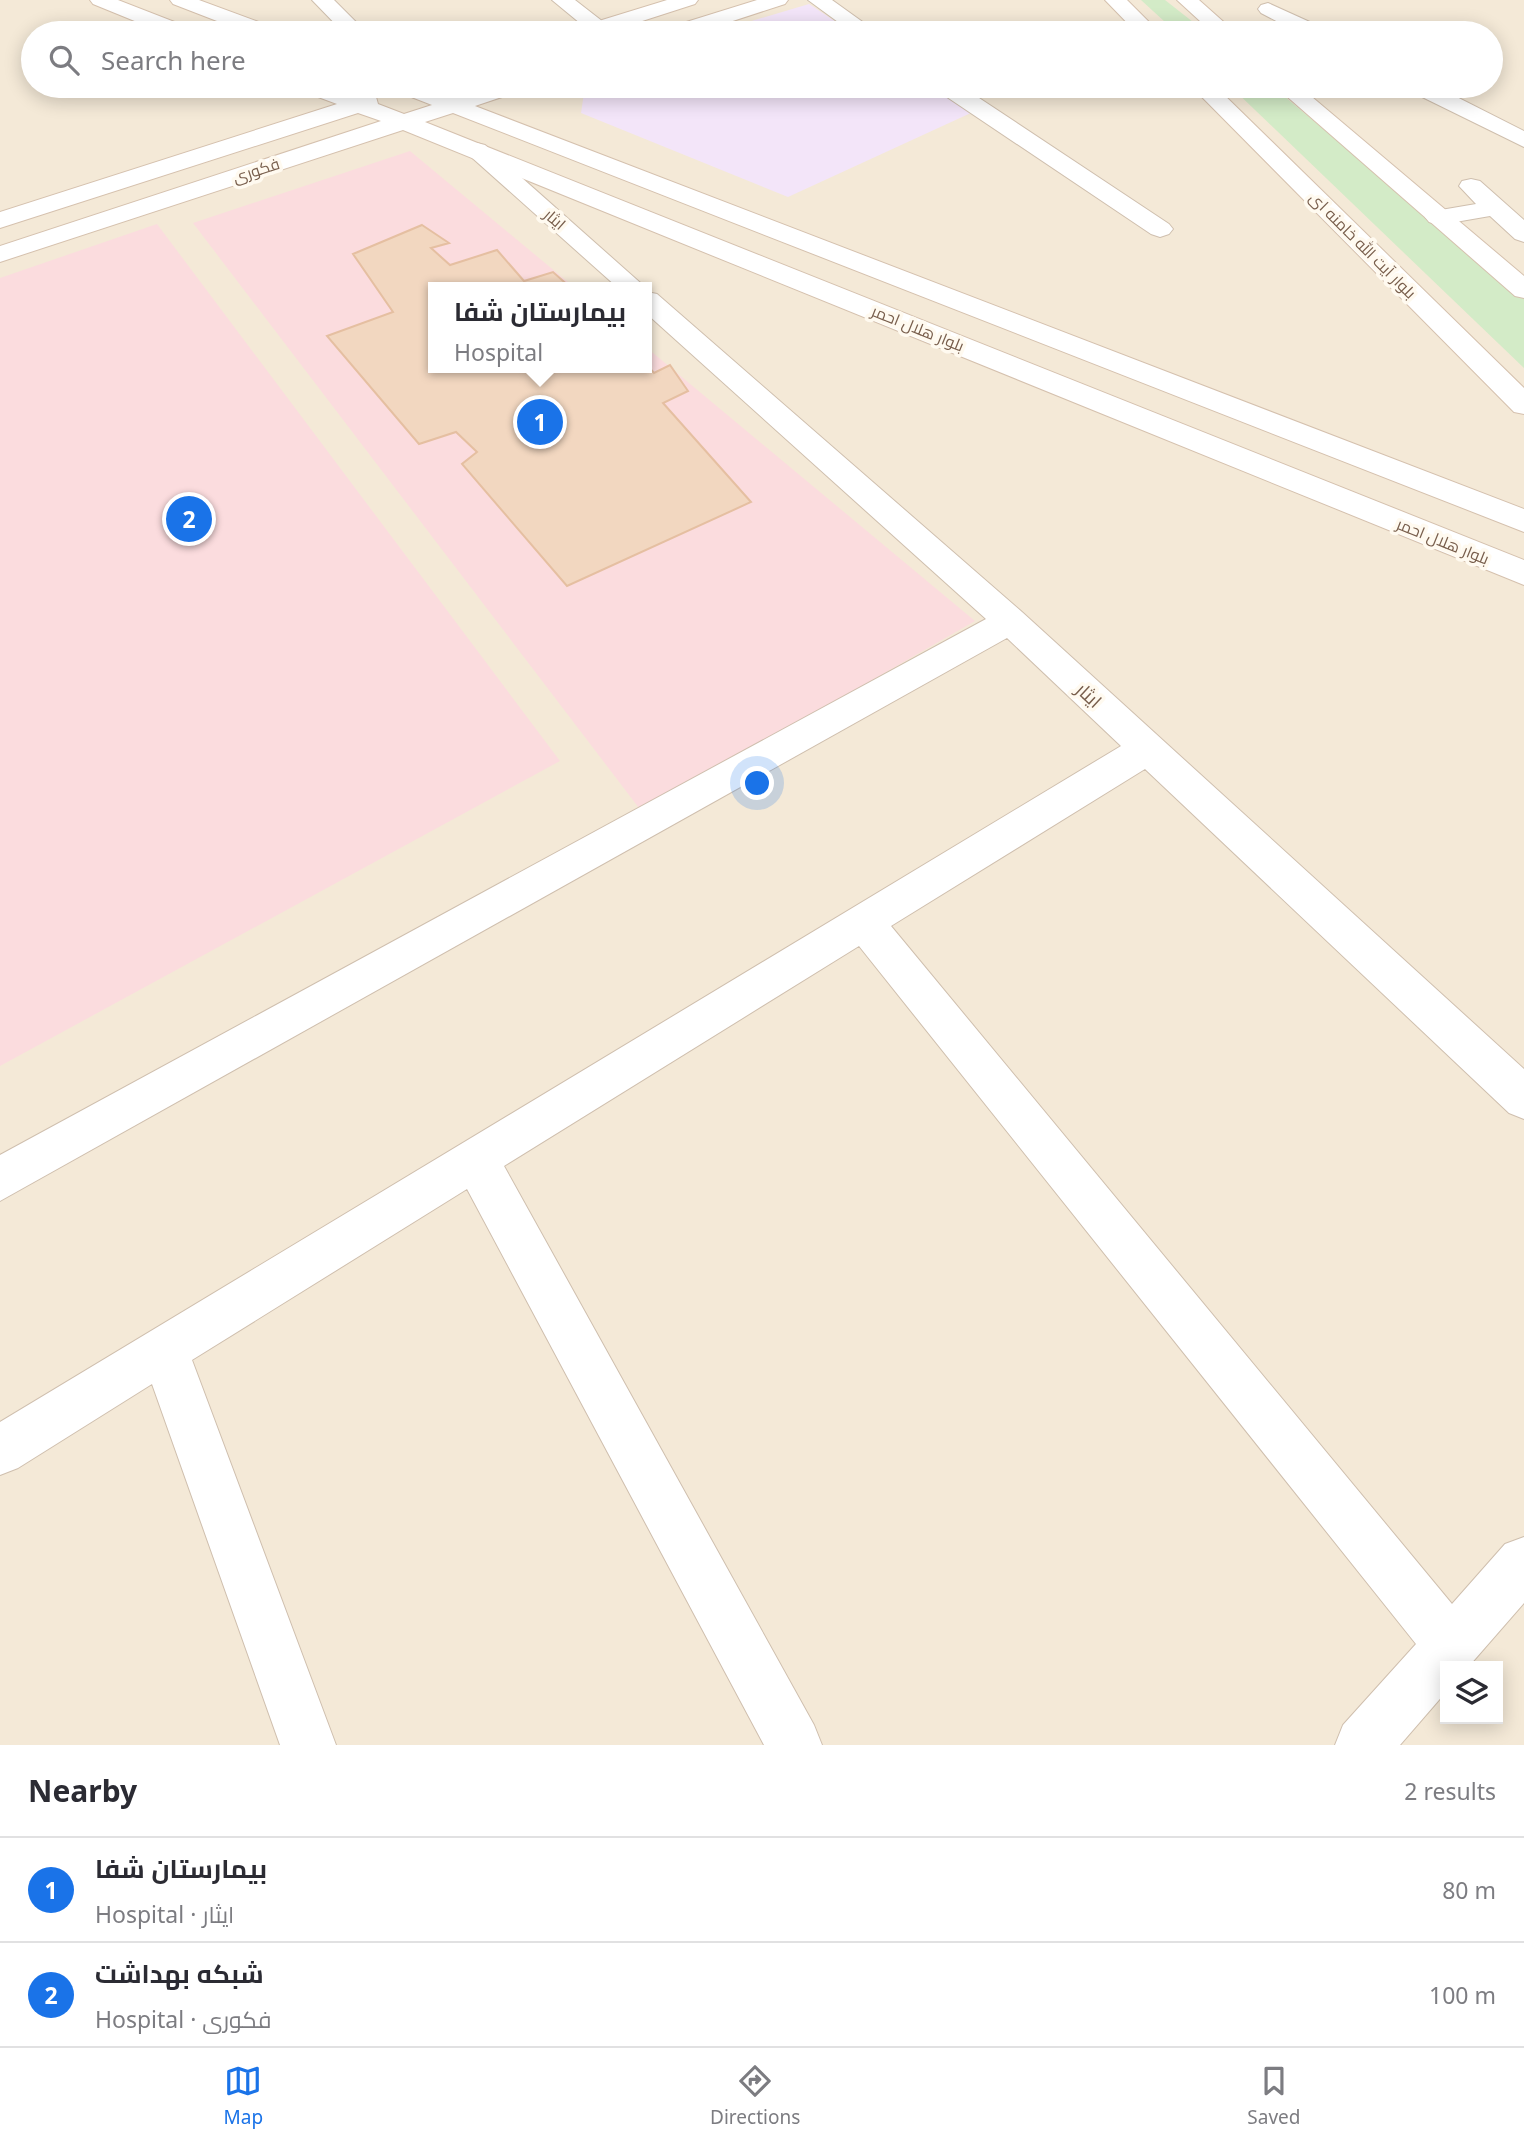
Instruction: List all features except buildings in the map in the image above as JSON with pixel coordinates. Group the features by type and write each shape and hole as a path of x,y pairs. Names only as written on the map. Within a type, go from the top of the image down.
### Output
{"street":[{"path":"100,0 152,21"},
{"path":"180,0 235,21"},
{"path":"322,0 344,21"},
{"path":"562,0 582,21"},
{"path":"623,21 688,0"},
{"path":"712,21 778,0"},
{"path":"818,0 849,21"},
{"path":"1115,0 1137,21"},
{"path":"1186,0 1211,21"},
{"path":"1268,9 1292,21"},
{"name":"بلوار هلال احمر","path":"339,98 477,150 1524,573"},
{"name":"فکوری","path":"0,220 380,98"},
{"path":"440,98 1524,521"},
{"name":"فکوری","path":"0,254 473,98"},
{"path":"964,98 1160,229"},
{"name":"بلوار آیت الله خامنه ای","path":"1214,98 1524,405"},
{"path":"1300,98 1524,290"},
{"path":"1442,98 1524,140"},
{"name":"ایثار","path":"477,150 626,282"},
{"path":"1471,186 1524,234"},
{"path":"1438,217 1495,208"},
{"name":"ایثار","path":"652,304 1010,621 1524,1098"},
{"path":"0,1179 1010,621"},
{"path":"0,1450 1147,749"},
{"path":"864,922 1451,1646"},
{"path":"476,1160 794,1745"},
{"path":"164,1350 308,1745"},
{"path":"1363,1745 1524,1563"}],"shaded area":[{"path":"0,0 1524,0 1524,1745 0,1745"},
{"path":"809,4 835,21 752,21"},
{"path":"583,98 951,98 973,112 788,197 581,113"},
{"path":"410,151 568,282 428,282 428,373 652,373 652,352 975,621 642,812 193,223"},
{"path":"157,224 560,761 0,1066 0,278"}],"green space":[{"path":"1141,0 1165,0 1192,21 1164,21"},
{"path":"1243,98 1286,98 1524,297 1524,368"}],"place":[{"name":"بیمارستان شفا","path":"540,422"},
{"name":"شبکه بهداشت","path":"189,519"}]}
